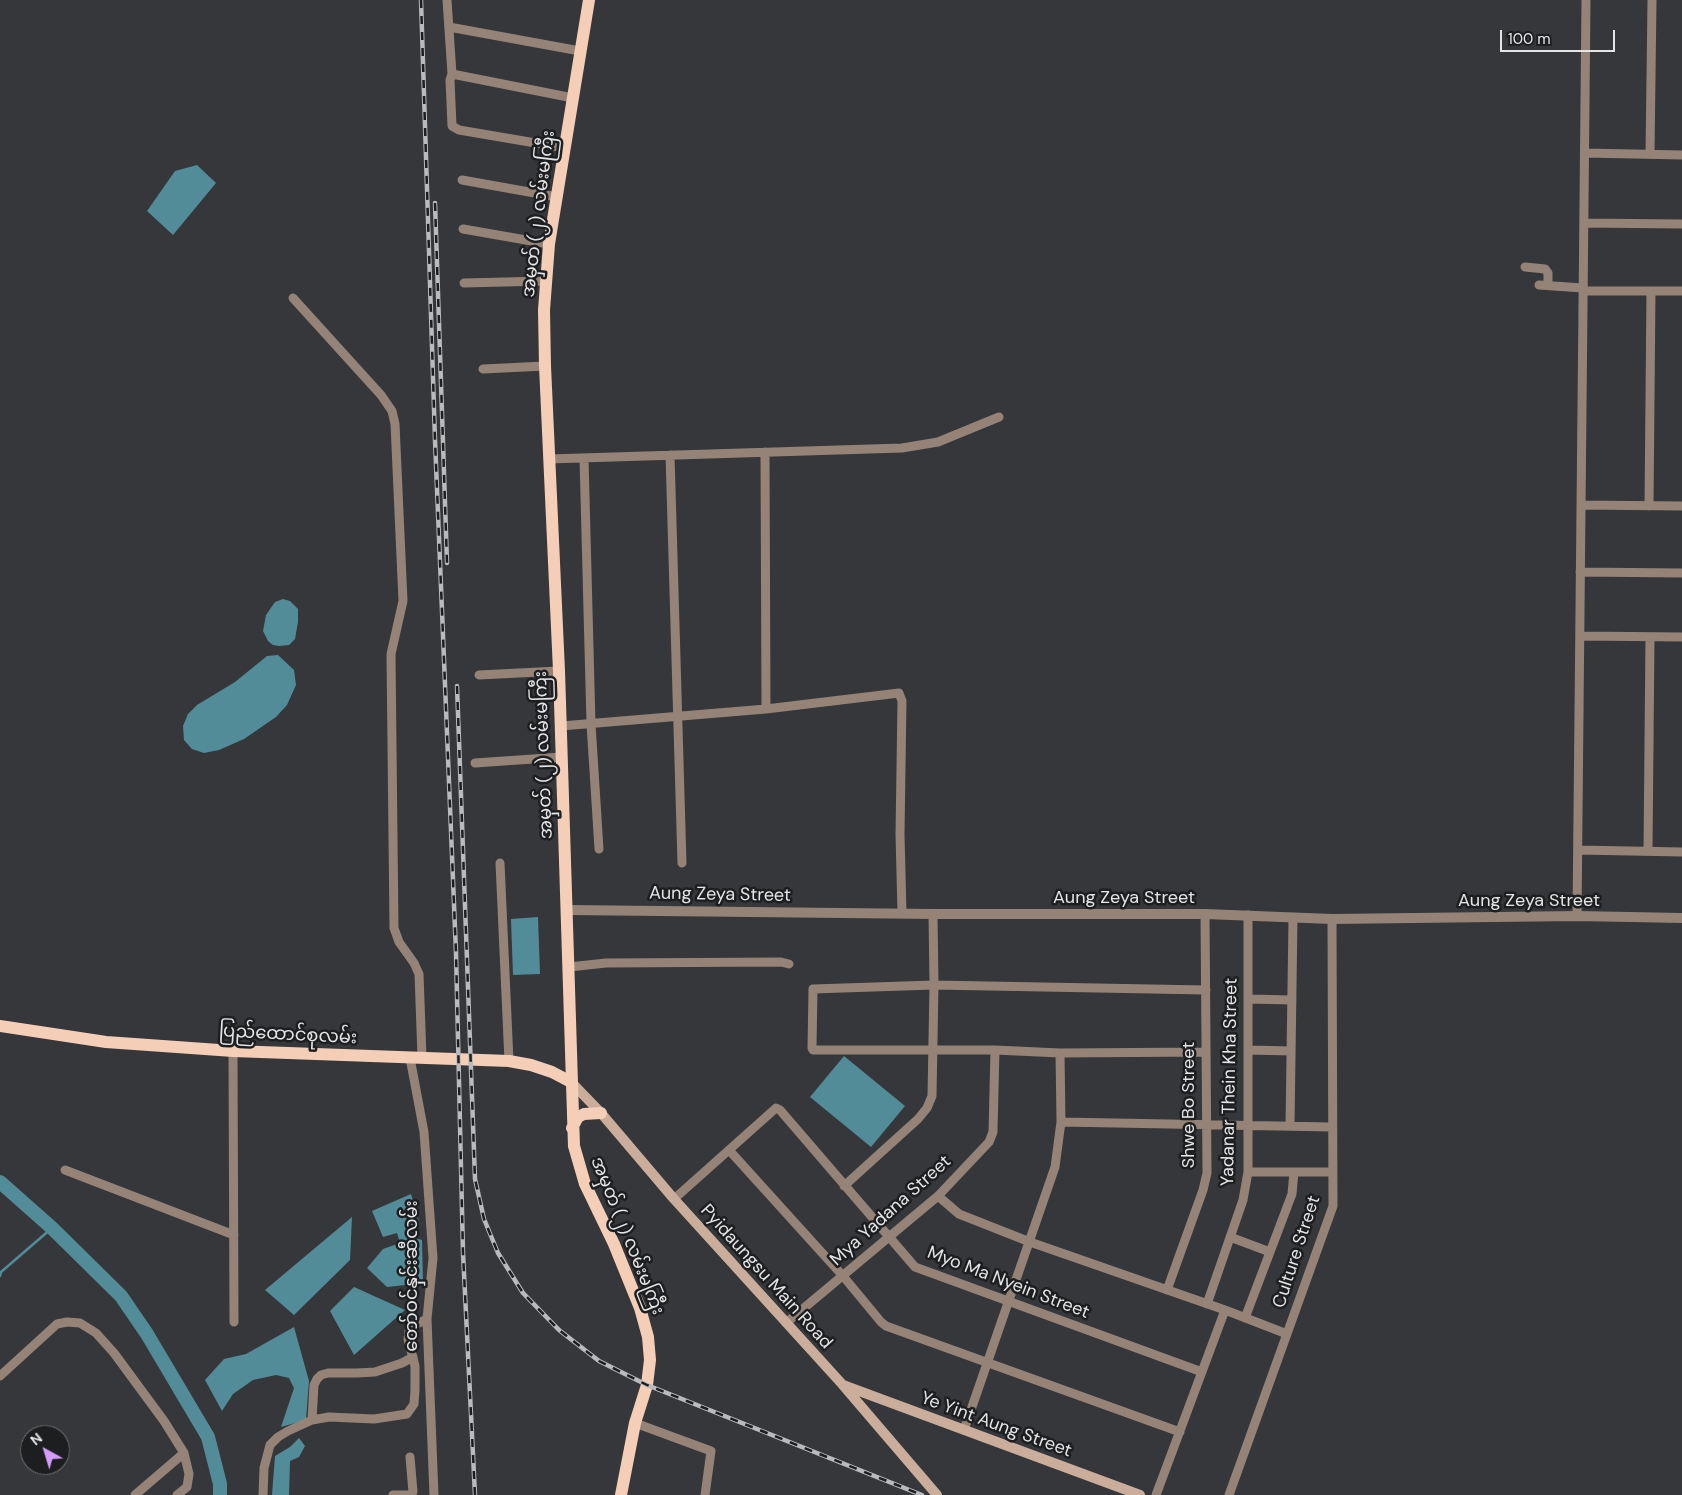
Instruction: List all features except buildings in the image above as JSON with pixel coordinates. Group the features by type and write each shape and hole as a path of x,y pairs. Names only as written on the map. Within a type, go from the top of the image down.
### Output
{"main road":[{"name":"အမှတ် (၂) လမ်းမကြီး","path":"589,0 549,244 544,310 545,366 561,726 572,1128 576,1154 585,1184 614,1244 637,1300 648,1337 650,1360 647,1385 635,1423 621,1495"},
{"name":"ပြည်ထောင်စုလမ်း","path":"0,1026 106,1042 233,1051 509,1061 531,1065 552,1072 571,1082"},
{"name":"Pyidaungsu Main Road","path":"571,1082 601,1113 674,1199 842,1384 937,1495"},
{"path":"572,1128 578,1117 584,1114 601,1113"},
{"name":"Ye Yint Aung Street","path":"842,1384 1140,1495"}],"street":[{"path":"447,0 452,74 450,80 452,122 454,128 565,148"},
{"path":"1577,916 1586,0"},
{"path":"1650,154 1652,0"},
{"path":"449,27 580,51"},
{"path":"452,74 573,98"},
{"path":"1584,153 1682,155"},
{"path":"462,180 557,196"},
{"path":"1585,223 1682,224"},
{"path":"463,229 549,244"},
{"path":"1525,267 1545,269 1548,273 1543,285 1583,289 1682,291"},
{"path":"464,283 546,281"},
{"path":"1649,506 1651,291"},
{"name":"တော်ဝင်နှင်းဆီလမ်း","path":"293,298 381,395 392,411 395,424 403,601 391,654 394,928 399,942 414,963 419,974 416,1058 424,1132 432,1258 427,1319 434,1495"},
{"path":"483,368 545,366"},
{"path":"549,459 902,448 938,442 999,417"},
{"path":"765,452 766,709"},
{"path":"670,455 682,863"},
{"path":"584,458 592,724 599,849"},
{"path":"1581,506 1682,506"},
{"path":"1580,572 1682,573"},
{"path":"1580,636 1682,637"},
{"path":"1648,851 1650,637"},
{"path":"480,675 559,670"},
{"path":"561,726 766,709 899,693 901,696 902,773 900,834 902,913"},
{"path":"475,763 562,757"},
{"path":"1578,850 1682,852"},
{"path":"500,862 509,1061"},
{"name":"Aung Zeya Street","path":"567,910 933,914 1205,914 1293,918 1577,916 1682,918"},
{"path":"844,1186 918,1120 927,1108 932,1096 934,1050 933,914"},
{"name":"Shwe Bo Street","path":"1167,1290 1203,1190 1207,1173 1205,914"},
{"name":"Yadanar Thein Kha Street","path":"1207,1304 1243,1200 1248,1172 1248,915"},
{"path":"1290,1126 1293,918"},
{"name":"Culture Street","path":"1229,1495 1333,1206 1332,918"},
{"path":"569,967 625,963 781,962 789,964"},
{"path":"1206,990 934,985 813,989 812,1048 813,1050 995,1050 1060,1054 1206,1052"},
{"path":"1248,999 1292,1000"},
{"name":"Mya Yadana Street","path":"786,1323 938,1196 989,1142 992,1136 995,1050"},
{"path":"1249,1050 1291,1051"},
{"path":"233,1051 234,1322"},
{"path":"964,1430 1055,1167 1061,1122 1060,1054"},
{"name":"Myo Ma Nyein Street","path":"730,1150 776,1108 780,1110 915,1267 1202,1372"},
{"path":"1061,1122 1332,1127"},
{"path":"674,1199 730,1150 886,1326 1180,1432"},
{"path":"65,1170 234,1235"},
{"path":"1248,1172 1333,1172"},
{"path":"1244,1318 1292,1194 1294,1172"},
{"path":"938,1196 959,1214 1030,1242 1225,1310 1287,1334"},
{"path":"1230,1237 1270,1252"},
{"path":"1156,1495 1225,1310"},
{"path":"263,1495 264,1468 270,1445 288,1431 312,1420 329,1417 374,1419 407,1414 414,1404 415,1390 413,1357 408,1340 409,1331 415,1325 427,1319"},
{"path":"0,1376 57,1324 67,1322 80,1323 96,1334 114,1353 164,1421 184,1453 189,1474 187,1487 177,1495"},
{"path":"312,1420 314,1385 317,1378 321,1375 328,1373 375,1372 390,1368 413,1357"},
{"path":"635,1423 711,1450 705,1495"},
{"path":"135,1495 184,1453"},
{"path":"393,1495 408,1495 413,1492 410,1457"}],"water":[{"path":"197,165 216,183 173,235 147,211 175,171"},
{"path":"283,599 290,601 298,609 298,622 295,639 289,645 279,646 273,645 268,641 263,631 266,615 275,602"},
{"path":"278,655 294,670 296,685 287,705 276,717 244,739 219,750 204,753 192,749 184,740 183,726 188,714 197,705 235,682 267,656"},
{"path":"538,917 540,974 513,975 511,919"},
{"path":"844,1056 905,1106 871,1147 810,1097"},
{"path":"411,1194 420,1225 410,1229 410,1237 422,1240 423,1283 387,1287 367,1268 383,1249 400,1243 397,1233 383,1237 372,1211"},
{"path":"352,1217 350,1260 294,1315 265,1290"},
{"path":"354,1287 405,1310 354,1355 330,1311"},
{"path":"294,1327 309,1381 306,1420 281,1427 294,1388 289,1378 276,1375 253,1380 233,1394 222,1411 205,1380 224,1359 246,1354"},
{"path":"299,1438 305,1446 299,1457 290,1461 289,1495 272,1495 275,1456 290,1447"}],"waterway":[{"path":"0,1182 52,1228 121,1296 147,1334 208,1437 220,1484 220,1495"},
{"path":"0,1276 1,1272 52,1228"}],"railway":[{"path":"421,0 435,440 456,953 463,1253 475,1495"},
{"path":"435,203 447,563"},
{"path":"457,686 475,1179 484,1219 498,1253 523,1293 559,1330 599,1361 647,1385 922,1495"}]}
